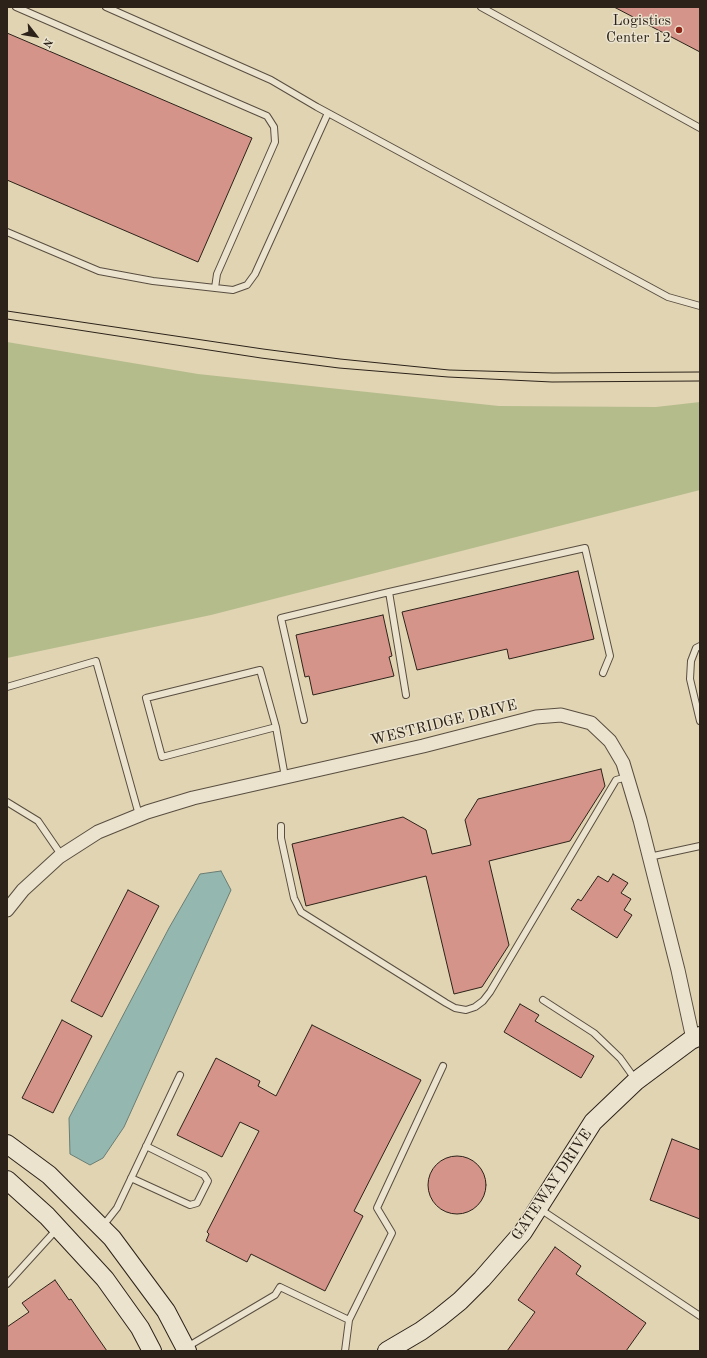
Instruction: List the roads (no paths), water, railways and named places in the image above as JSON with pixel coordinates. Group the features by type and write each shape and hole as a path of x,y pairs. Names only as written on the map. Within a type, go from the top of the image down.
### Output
{"main road":[{"name":"GATEWAY DRIVE","path":"387,1351 421,1331 460,1301 523,1232 593,1122 636,1081 696,1037"},
{"path":"7,1144 49,1175 102,1228 129,1260 166,1311 187,1350"},
{"path":"7,1180 58,1228 105,1279 140,1328 152,1351"}],"street":[{"name":"WESTRIDGE DRIVE","path":"7,910 24,890 62,856 98,832 139,815 193,798 423,746 536,717 561,715 591,723 610,741 623,763 696,1037"}],"lane":[{"path":"16,7 267,116 274,127 275,142 217,274 215,288"},
{"path":"106,7 271,80 328,113 668,297 700,306"},
{"path":"481,7 700,128"},
{"path":"7,232 99,272 153,281 233,290 247,285 255,274 328,113"},
{"path":"693,124 700,122"},
{"path":"304,720 281,618 585,548 610,656 603,673"},
{"path":"389,592 406,695"},
{"path":"700,646 696,648 691,662 690,679 700,721"},
{"path":"7,687 96,661 139,815"},
{"path":"276,727 162,757 146,698 260,670 276,727 285,778"},
{"path":"280,826 281,838 294,898 300,912 446,1003 466,1010 479,1004 490,992 616,780 627,777"},
{"path":"7,802 38,821 62,856"},
{"path":"649,857 700,846"},
{"path":"543,1000 594,1033 620,1058 636,1081"},
{"path":"345,1351 349,1320 392,1233 377,1208 443,1066"},
{"path":"102,1228 117,1208 180,1075"},
{"path":"131,1178 190,1205 197,1203 208,1181 204,1175 146,1146"},
{"path":"538,1209 700,1316"},
{"path":"7,1284 58,1228"},
{"path":"187,1350 275,1295 280,1287 349,1320"}],"water":[{"path":"221,871 231,890 124,1127 103,1158 90,1165 70,1154 69,1118 169,928 200,874"}],"tram line":[{"path":"7,311 263,349 340,359 449,370 553,373 700,372"},
{"path":"7,319 261,358 339,368 448,377 552,382 700,381"}],"place":[{"name":"Logistics Center 12","path":"679,30"}]}
